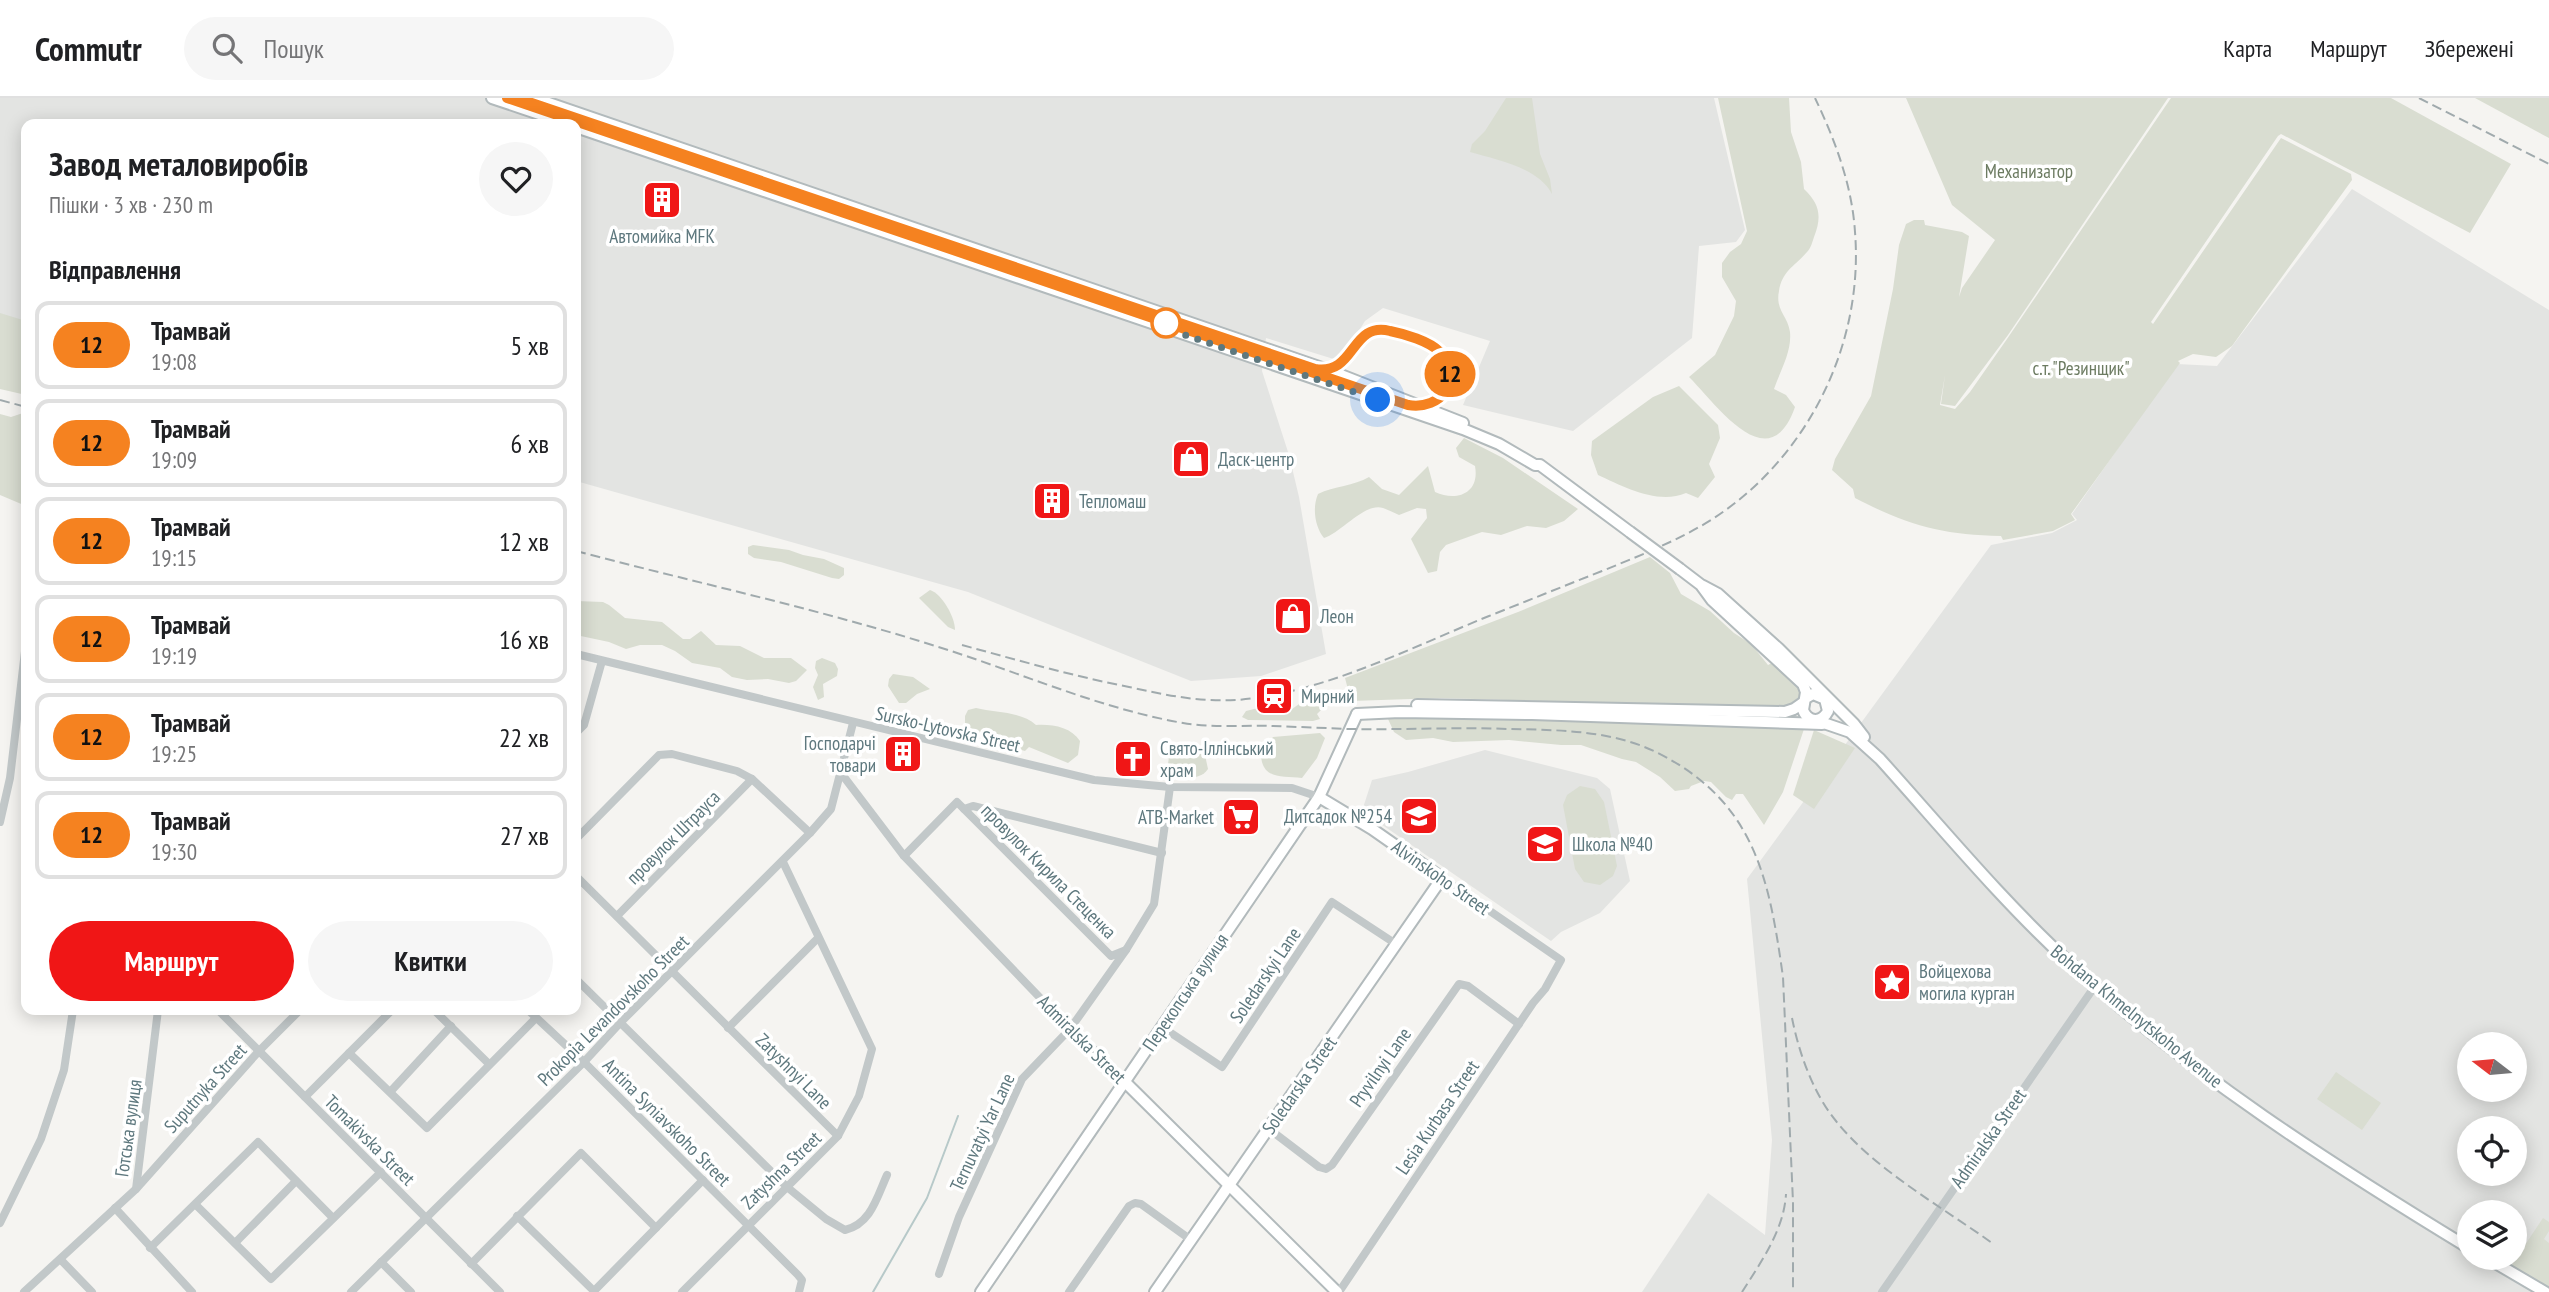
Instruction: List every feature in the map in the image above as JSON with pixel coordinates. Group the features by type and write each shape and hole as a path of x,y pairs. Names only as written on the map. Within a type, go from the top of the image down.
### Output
{"main road":[{"path":"492,98 554,119"},
{"name":"Bohdana Khmelnytskoho Avenue","path":"534,98 1328,370 1451,416 1502,441 1535,465"},
{"name":"Bohdana Khmelnytskoho Avenue","path":"581,129 1463,429 1499,444 1535,465 1540,465 1701,585 1718,594 1864,737"},
{"name":"Bohdana Khmelnytskoho Avenue","path":"1701,585 1712,600 1803,684 1803,710 1813,720 1850,732 1880,759 2028,923 2095,986 2212,1079 2337,1164 2457,1240"},
{"path":"1814,694 1822,695 1826,715 1813,720 1413,712 1357,714 1376,707 1437,705 1785,712 1794,709 1814,694"},
{"name":"Bohdana Khmelnytskoho Avenue","path":"1822,695 1854,724 1880,759"},
{"name":"Перекопська вулиця","path":"981,1292 1318,797 1357,714"},
{"path":"1706,719 1720,722 1832,725"},
{"name":"Alvinskoho Street","path":"1318,797 1372,829 1442,878"},
{"name":"Soledarska Street","path":"1155,1292 1442,878"},
{"name":"Admiralska Street","path":"1124,1081 1338,1292"},
{"path":"2507,1270 2545,1292"}],"street":[{"name":"Sursko-Lytovska Street","path":"581,655 1094,780 1170,787 1292,788 1318,797"},
{"path":"581,727 602,660"},
{"name":"Prokopia Levandovskoho Street","path":"351,1292 584,1062 810,833 831,809 853,723"},
{"path":"0,822 21,736"},
{"path":"581,834 659,755 672,754 737,771 752,779 810,833"},
{"name":"Admiralska Street","path":"841,773 904,856 1124,1081"},
{"name":"провулок Штрауса","path":"617,916 752,779"},
{"name":"Ternuvatyi Yar Lane","path":"939,1274 959,1217 1022,1079 1070,1028 1126,950 1154,904 1170,787"},
{"name":"провулок Кирила Стеценка","path":"904,856 957,802 1111,956 1126,950"},
{"name":"провулок Кирила Стеценка","path":"964,809 973,806 1162,853"},
{"name":"Zatyshna Street","path":"682,1292 838,1136 859,1097 872,1049 783,862"},
{"name":"Alvinskoho Street","path":"1442,878 1561,960"},
{"name":"Zatyshnyi Lane","path":"581,881 838,1136"},
{"name":"Soledarskyi Lane","path":"1162,1027 1222,1068 1332,902 1396,944"},
{"name":"Zatyshnyi Lane","path":"728,1028 818,939"},
{"name":"Lesia Kurbasa Street","path":"1338,1292 1545,989 1561,960"},
{"name":"Antina Syniavskoho Street","path":"581,984 787,1188"},
{"name":"Pryvilnyi Lane","path":"1269,1129 1319,1167 1326,1169 1332,1165 1459,984 1468,986 1519,1024"},
{"name":"Admiralska Street","path":"1882,1292 2095,986"},
{"path":"0,1223 41,1139 64,1070 72,1015"},
{"name":"Готська вулиця","path":"24,1292 136,1189 157,1015"},
{"name":"Tomakivska Street","path":"223,1015 500,1292"},
{"name":"Suputnyka Street","path":"136,1189 259,1051 295,1015"},
{"path":"305,1097 387,1015"},
{"path":"439,1015 489,1064"},
{"name":"Antina Syniavskoho Street","path":"533,1015 584,1062 798,1275 802,1280 799,1292"},
{"path":"349,1053 428,1128 536,1018"},
{"path":"391,1091 451,1026"},
{"path":"150,1248 258,1143 333,1218"},
{"path":"471,1264 581,1153 656,1228"},
{"path":"196,1205 271,1279 381,1172"},
{"path":"787,1188 826,1219 845,1230 864,1222 887,1175"},
{"path":"235,1243 296,1181"},
{"path":"517,1216 594,1291 703,1181"},
{"path":"1069,1292 1129,1206 1135,1203 1141,1204 1191,1240"},
{"path":"115,1208 192,1292"},
{"path":"61,1260 92,1292"},
{"path":"381,1262 411,1292"}],"shaded area":[{"path":"0,98 1714,98 1745,230 1736,242 1699,246 1692,338 1573,431 1463,405 1490,341 1383,308 1365,321 1340,361 1266,338 1262,371 1289,455 1299,497 1326,654 1261,676 1191,681 968,592 581,482 581,119 21,119 21,324 0,318"},
{"path":"2352,189 2549,310 2549,1292 1642,1292 1708,1193 1765,1235 1772,1140 1747,879 1991,545 2052,533 2077,520 2072,514 2177,364 2217,366"},
{"name":"Школа №40","path":"1485,750 1597,778 1610,789 1630,881 1600,913 1561,932 1551,941 1362,811 1372,780"}],"green space":[{"path":"1506,98 1532,98 1540,154 1550,179 1552,194 1546,185 1527,171 1470,152 1472,144 1485,131"},
{"path":"1718,98 1789,98 1791,132 1801,162 1804,189 1813,200 1819,217 1810,247 1786,274 1779,291 1780,308 1789,326 1790,339 1774,389 1786,395 1795,407 1784,428 1771,437 1757,437 1743,430 1689,377 1715,355 1734,316 1736,301 1722,277 1722,263 1730,252 1741,244 1747,231"},
{"name":"с.т. \"Резинщик\"","path":"1906,98 2168,98 2008,335 1955,406 1941,404 1945,375 1940,405 1955,409 2007,339 2171,98 2391,98 2511,164 2470,233 2281,134 2278,136 2151,322 2153,324 2281,138 2351,174 2352,180 2232,346 2216,357 2193,354 2178,361 2180,363 2071,514 2075,520 2053,531 2003,540 2001,536 1943,531 1908,522 1855,498 1853,489 1832,470 1835,459 1871,396 1893,289 1899,245 1906,224 1914,220 1924,220 1925,225 1962,232 1969,236 1959,297 1962,288 1995,240 1952,205"},
{"path":"2475,98 2549,98 2549,138"},
{"path":"0,313 21,319 21,394 0,389"},
{"path":"1679,386 1718,425 1720,438 1709,464 1715,477 1698,498 1686,493 1653,496 1598,475 1591,455 1592,441 1653,397"},
{"path":"0,414 11,417 21,414 21,504 0,495"},
{"path":"1464,438 1503,458 1578,509 1564,521 1546,528 1527,526 1501,535 1482,532 1446,545 1440,552 1437,571 1428,573 1411,539 1427,518 1426,509 1417,508 1399,515 1376,507 1331,535 1324,538 1321,534 1315,511 1318,494 1369,477 1382,489 1399,495 1428,466 1435,492 1451,496 1465,493 1474,483 1476,475 1475,466 1459,457 1456,448"},
{"path":"753,545 824,559 844,568 844,575 839,579 832,578 781,562 754,558 748,554 748,547"},
{"path":"1650,557 1670,573 1681,594 1710,611 1751,644 1768,665 1776,661 1802,686 1795,702 1779,708 1441,698 1351,701 1345,678 1518,612"},
{"path":"930,590 939,596 947,607 955,630 948,627 919,598"},
{"path":"581,601 603,602 625,618 662,622 683,639 690,639 701,631 716,645 740,646 764,658 791,658 807,670 796,681 789,683 768,679 747,680 732,677 720,668 692,663 662,645 640,645 626,649 581,636"},
{"path":"822,658 835,663 838,669 837,676 823,684 824,697 818,700 813,687 818,675 816,661"},
{"path":"893,674 913,677 930,689 917,694 906,703 899,703 888,686"},
{"path":"1328,691 1327,704 1317,714 1320,719 1248,720 1242,717 1246,711 1266,706 1292,709 1315,693"},
{"path":"976,708 1023,717 1036,725 1055,726 1072,732 1080,741 1078,755 1068,763 1029,747 1025,751 1020,749 1004,737 999,742 992,742 989,736 971,736 965,731 965,716 968,710"},
{"path":"1411,714 1728,726 1805,726 1783,792 1764,825 1743,794 1736,794 1732,800 1711,782 1704,781 1689,789 1675,791 1660,777 1636,762 1581,745 1509,740 1406,740 1394,732 1388,719"},
{"path":"1814,730 1855,748 1814,809 1793,795"},
{"path":"1320,733 1325,738 1317,758 1302,778 1274,775 1265,768 1261,753 1273,737"},
{"path":"1186,749 1205,755 1208,769 1196,777 1169,775 1169,757 1173,752"},
{"path":"1580,786 1595,789 1604,802 1617,866 1613,876 1600,885 1584,882 1575,869 1563,805 1567,795"},
{"path":"2336,1072 2381,1103 2362,1130 2317,1099"},
{"path":"2543,1218 2549,1222 2549,1231 2544,1239 2549,1243 2549,1292 2512,1271 2527,1270 2527,1242"}],"waterway":[{"path":"873,1292 927,1198 958,1116"}],"tram line":[{"path":"507,98 569,119"},
{"name":"12","path":"507,98 569,119"},
{"name":"12","path":"517,98 579,119"},
{"name":"12","path":"581,120 1315,369 1328,370 1340,365 1347,359 1357,341 1368,333 1391,331 1438,350 1449,366 1448,387 1440,399 1432,404 1417,407 1408,405 581,123"},
{"path":"581,123 1408,405 1430,404 1438,399 1450,384 1449,365 1443,355 1425,343 1398,333 1375,331 1354,345"},
{"path":"1313,369 1330,369 1342,363 1359,337"}],"railway":[{"path":"962,645 1066,673 1169,695 1222,700 1268,696 1300,689 1365,668 1644,554 1711,520 1745,495 1775,465 1801,432 1822,396 1839,357 1850,316 1855,274 1853,214 1841,163 1815,98"},
{"path":"2419,98 2549,164"},
{"path":"0,400 21,406"},
{"path":"581,552 858,623 951,651 1095,701 1183,723 1369,729 1489,728 1585,733 1640,745 1691,773 1716,795 1736,819 1752,846 1763,876 1778,941 1783,977 1793,1202 1793,1292"},
{"path":"1792,1018 1803,1059 1814,1085 1836,1121 1852,1139 1889,1171 1992,1243"},
{"path":"1742,1292 1776,1233 1786,1194"}],"place":[{"name":"Автомийка MFK","path":"662,200"},
{"name":"Даск-центр","path":"1191,459"},
{"name":"Тепломаш","path":"1052,501"},
{"name":"Леон","path":"1293,616"},
{"name":"Мирний","path":"1274,696"},
{"name":"Господарчі товари","path":"903,754"},
{"name":"Свято-Іллінський храм","path":"1133,759"},
{"name":"Дитсадок №254","path":"1419,816"},
{"name":"ATB-Market","path":"1241,817"},
{"name":"Школа №40","path":"1545,844"},
{"name":"Войцехова могила курган","path":"1892,982"}],"route":[{"path":"1166,323 1158,326 1378,400"}],"park label":[{"name":"Механизатор","path":"2029,171"}]}
